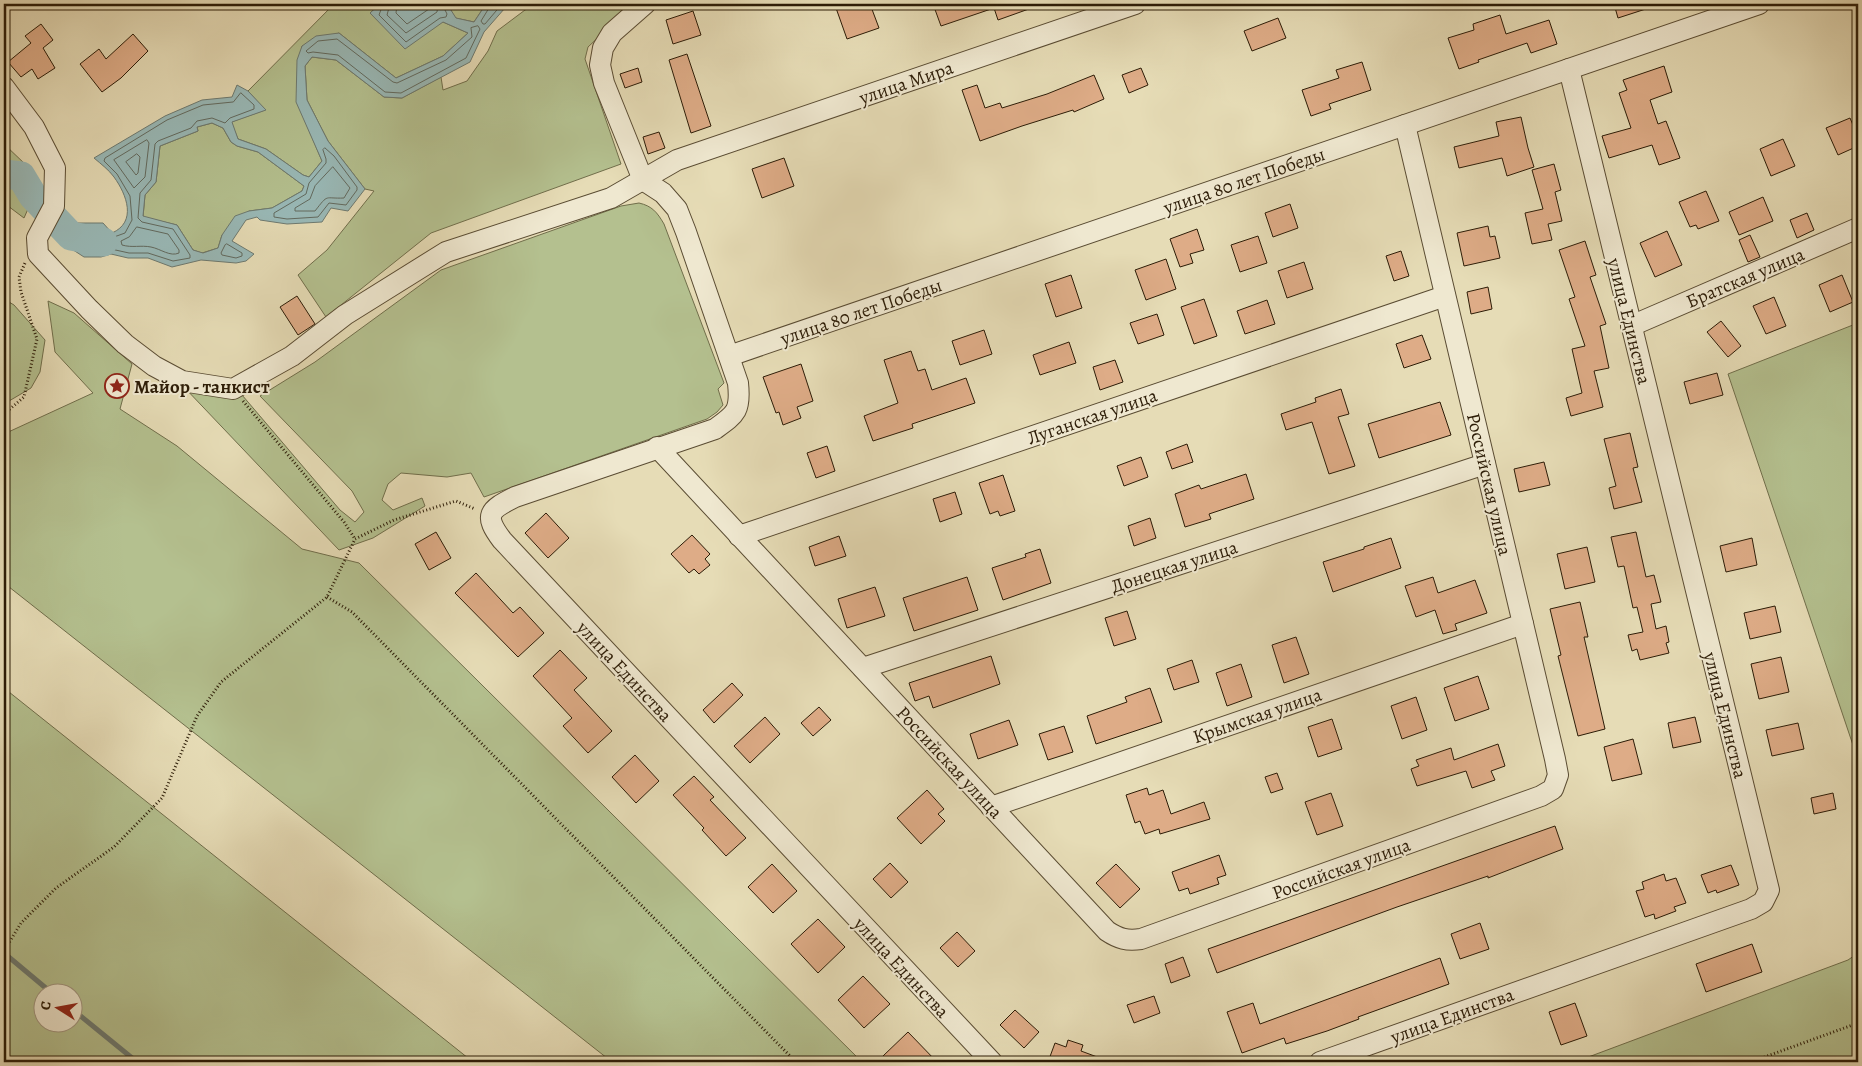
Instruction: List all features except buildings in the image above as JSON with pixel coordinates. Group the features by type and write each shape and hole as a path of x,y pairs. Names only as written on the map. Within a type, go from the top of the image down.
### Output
{"street":[{"path":"492,515 496,507 515,497 657,447 715,429 734,415 740,400 738,383 686,232 676,209 663,193 643,180 604,83 600,65 603,48 612,33 645,4"},
{"name":"улица Мира","path":"233,389 292,356 345,315 446,252 611,198 677,160 1134,4"},
{"name":"улица 80 лет Победы","path":"729,356 1759,4"},
{"name":"улица Единства","path":"1320,1062 1751,909 1763,902 1768,890 1569,69"},
{"path":"4,87 34,127 55,168 54,206 37,238 38,254 89,309 125,344 154,366 182,381 233,389"},
{"name":"Российская улица","path":"657,447 1107,931 1117,938 1129,941 1141,939 1541,796 1553,789 1558,775 1405,125"},
{"name":"Братская улица","path":"1631,326 1858,228"},
{"name":"Луганская улица","path":"739,536 1445,296"},
{"name":"Донецкая улица","path":"863,668 1485,464"},
{"name":"улица Единства","path":"492,515 492,526 502,540 992,1062"},
{"name":"Крымская улица","path":"992,807 1523,624"}],"path":[{"path":"4,414 24,397 37,339 22,292 19,276 37,238"},
{"path":"233,389 344,522 355,539"},
{"path":"4,951 20,923 56,888 114,847 162,798 197,716 221,682 327,597 355,539 394,520 456,501 492,515"},
{"path":"327,597 352,612 796,1062"},
{"path":"1751,1062 1858,1023"}],"green space":[{"path":"334,4 380,4 370,13 443,22 468,33 443,56 396,78 339,33 302,46 297,102 322,161 309,177 303,175 266,149 238,139 231,122 265,110 248,91"},
{"path":"450,4 486,4 474,22 455,18 449,7"},
{"path":"537,4 634,4 588,47 585,59 621,164 431,233 326,317 298,275 327,250 374,191 365,189 328,141 307,100 305,66 312,57 336,60 384,97 402,98 441,77 443,90 467,81 488,51 497,31 525,10"},
{"path":"212,123 223,128 231,142 237,146 258,152 304,186 302,191 272,208 249,211 222,235 218,248 202,253 193,250 177,225 143,217 145,195 156,182 160,146 198,131 197,127"},
{"path":"4,144 26,165 35,193 24,218 4,203"},
{"path":"639,203 654,210 664,224 724,383 718,389 723,405 707,419 484,497 471,473 447,477 401,473 388,484 382,500 393,510 422,498 425,506 373,538 339,550 183,386 242,395 340,510 355,522 364,512 352,491 260,396 315,362 441,270 621,206"},
{"path":"4,299 14,305 45,340 40,372 31,388 4,404"},
{"path":"48,301 74,313 132,364 120,409 177,446 302,549 359,563 862,1062 612,1062 4,583 4,434 93,393 55,352"},
{"path":"1858,323 1858,760 1728,374"},
{"path":"4,688 473,1062 4,1062"},
{"path":"1858,953 1858,1062 1575,1062 1848,960"}],"water":[{"path":"380,4 450,4 449,7 456,18 474,22 486,4 515,4 505,8 484,32 470,62 402,98 384,97 336,60 312,57 305,66 307,100 328,141 365,189 348,211 331,208 322,222 287,224 260,220 257,217 246,220 232,241 254,254 246,261 236,263 201,260 172,267 148,258 128,258 111,254 101,257 84,257 61,242 73,223 103,223 112,233 125,222 127,208 123,192 112,174 94,158 165,116 202,100 232,97 237,85 248,91 266,110 232,122 238,139 266,149 303,175 309,177 322,161 296,102 297,60 302,46 316,36 339,33 396,78 443,56 468,33 443,22 405,49 370,13","holes":["212,123 223,128 231,142 237,146 258,152 304,186 302,191 272,208 249,211 235,216 222,235 218,248 203,253 193,250 177,225 143,216 145,195 156,182 160,146 198,131 197,127"]}],"waterway":[{"path":"4,174 21,176 33,196 71,236 103,242"},
{"path":"4,953 41,984"},
{"path":"82,1017 137,1062"}],"place":[{"name":"Майор - танкист","path":"117,386"}]}
